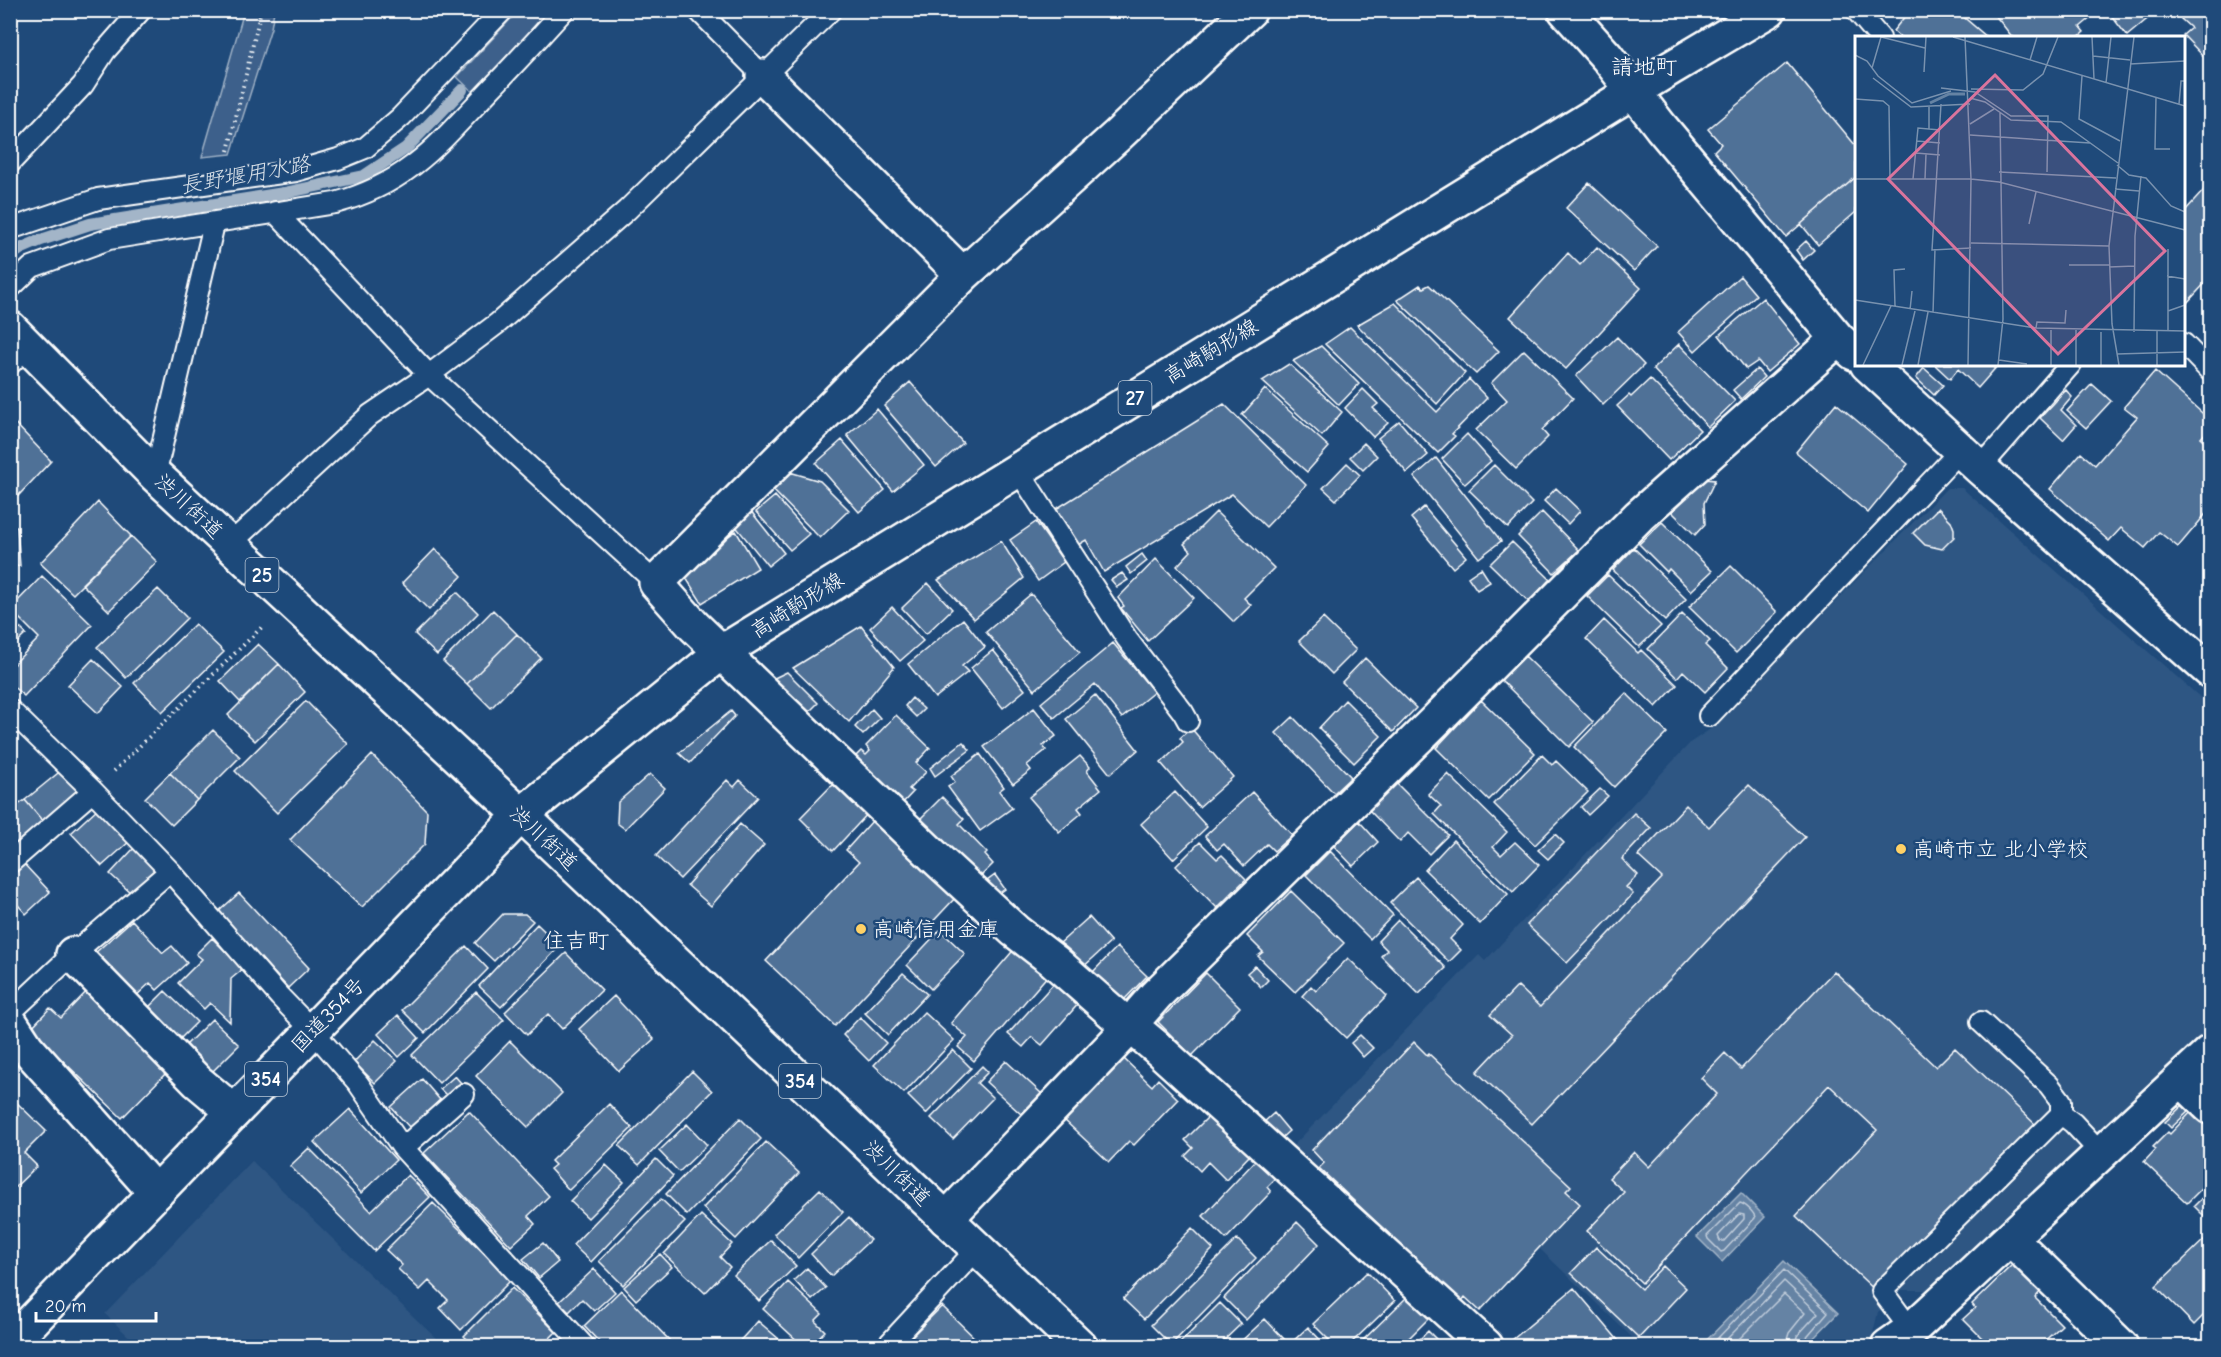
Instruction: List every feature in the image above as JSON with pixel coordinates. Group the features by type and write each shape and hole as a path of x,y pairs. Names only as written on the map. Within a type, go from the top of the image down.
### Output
{"main road":[{"path":"1250,10 1118,135 963,275 656,583 694,626 1015,931 1054,961 1119,1019 1131,1026 1486,1347"},
{"path":"946,1219 1131,1026 1156,995 1433,723 1639,516 1847,347 1565,10"},
{"name":"高崎駒形線","path":"521,815 722,652 1769,10"},
{"path":"763,76 963,275"},
{"name":"渋川街道","path":"17,346 521,815 1080,1347"},
{"path":"1869,366 1970,459 2211,671"},
{"name":"国道354号","path":"11,1343 521,815"},
{"path":"73,954 197,1081 234,1112"},
{"path":"10,1022 27,1048 156,1192"},
{"path":"1900,1338 2211,1052"},
{"path":"2181,1079 2211,1107"},
{"path":"2010,1238 2121,1347"}],"lane":[{"path":"10,163 82,85 105,51 141,10"},
{"path":"10,229 98,200 296,171 338,159 365,148 401,117 503,10"},
{"path":"10,288 32,267 109,239 335,204 362,196 390,182 415,165 440,143 564,10"},
{"path":"698,10 763,76"},
{"path":"230,544 370,415 429,375 498,323 627,210 831,10"},
{"path":"1856,10 1878,36"},
{"path":"275,213 429,375 656,583"},
{"path":"155,475 214,224"},
{"path":"2185,345 2211,371"},
{"path":"1709,716 1970,459 2069,366"},
{"path":"1018,470 1127,639 1188,721"},
{"path":"10,710 93,790 170,871 279,997 313,1031 358,1083 403,1148 584,1347"},
{"path":"10,863 93,790"},
{"path":"10,1013 73,954 170,871"},
{"path":"1900,1338 1891,1300 1881,1291 2061,1114 2061,1101 2049,1085 1981,1022"},
{"path":"403,1148 464,1094"},
{"path":"2061,1114 2073,1123 2101,1153"},
{"path":"887,1347 977,1249"}],"path":[{"path":"227,181 226,159 261,10"},
{"path":"93,790 290,600"}],"shaded area":[{"path":"244,11 274,11 271,28 231,154 202,157"},
{"path":"518,11 554,11 476,95 457,77"},
{"name":"高崎市立 北小学校","path":"1947,488 1962,488 2210,706 2210,1029 1927,1290 1902,1290 1878,1312 1872,1337 1858,1346 1641,1346 1540,1249 1473,1318 1287,1152 1479,955 1485,961 1691,742 1709,730"},
{"path":"252,1161 444,1346 139,1346 105,1314"}],"water":[{"path":"1741,1193 1765,1217 1722,1262 1697,1237"},
{"path":"1784,1261 1838,1313 1806,1346 1701,1346"}],"building":[{"path":"1910,10 1961,10 1959,13 1986,36 1899,36 1893,31"},
{"path":"1991,10 2086,10 2092,17 2080,27 2084,32 2079,36 2011,36"},
{"path":"2107,10 2158,10 2127,36"},
{"path":"2190,10 2210,10 2210,57 2207,60 2183,35 2191,28 2181,19"},
{"path":"1787,63 1855,145 1855,178 1786,237 1714,151 1721,144 1708,129"},
{"path":"1855,178 1855,213 1818,245 1801,224"},
{"path":"1589,183 1657,246 1634,271 1566,208"},
{"path":"2204,190 2210,196 2210,278 2185,305 2185,211"},
{"path":"1806,241 1814,250 1803,260 1796,250"},
{"path":"1597,247 1641,288 1566,369 1510,317 1568,253 1580,265"},
{"path":"1740,276 1756,295 1695,351 1678,332"},
{"path":"1420,285 1423,288 1429,285 1499,351 1476,374 1397,300"},
{"path":"1763,298 1800,344 1767,372 1758,361 1746,369 1719,335"},
{"path":"1395,303 1465,373 1437,404 1357,325"},
{"path":"1350,327 1437,412 1469,379 1487,398 1452,434 1455,436 1438,453 1325,344"},
{"path":"1617,337 1644,365 1603,405 1576,376"},
{"path":"1679,344 1735,401 1708,427 1653,369"},
{"path":"1321,346 1359,384 1339,405 1293,361"},
{"path":"1524,350 1573,398 1542,430 1548,437 1516,469 1476,430 1507,400 1491,383"},
{"path":"1289,364 1342,412 1322,436 1262,381"},
{"path":"1936,366 1997,366 1978,388 1958,369 1950,379"},
{"path":"1924,368 1943,385 1934,395 1916,378"},
{"path":"1757,369 1764,377 1741,399 1733,390"},
{"path":"2155,371 2210,420 2210,428 2201,438 2210,446 2210,470 2207,473 2210,476 2210,509 2178,547 2159,532 2145,548 2121,528 2109,541 2050,489 2081,453 2095,465 2137,417 2124,407"},
{"path":"1650,379 1700,430 1669,460 1617,406 1629,395 1631,397"},
{"path":"910,382 963,443 936,467 884,406"},
{"path":"2092,384 2111,401 2086,428 2067,411"},
{"path":"1265,389 1329,447 1307,472 1242,415"},
{"path":"1363,389 1378,404 1373,408 1388,423 1373,437 1345,408"},
{"path":"2066,390 2072,397 2061,410 2076,425 2063,440 2040,418"},
{"path":"1836,403 1908,464 1868,513 1796,452"},
{"path":"1224,404 1306,485 1266,527 1232,494 1104,572 1086,540 1078,545 1056,509"},
{"path":"877,409 924,465 893,491 847,435"},
{"path":"10,418 51,461 18,496 10,498"},
{"path":"1399,421 1428,455 1407,473 1378,438"},
{"path":"1467,434 1491,461 1465,484 1442,459"},
{"path":"842,440 885,490 859,512 816,463"},
{"path":"1364,443 1377,456 1363,470 1350,457"},
{"path":"1436,458 1501,541 1479,558 1414,477"},
{"path":"1347,463 1360,475 1336,500 1323,488"},
{"path":"1494,465 1532,503 1508,528 1469,490"},
{"path":"793,473 820,481 849,510 820,538 770,487 782,475"},
{"path":"1704,479 1715,480 1704,503 1705,524 1695,535 1672,512"},
{"path":"1556,488 1580,511 1568,524 1544,501"},
{"path":"775,496 809,534 790,550 756,512"},
{"path":"98,502 131,536 73,594 40,563"},
{"path":"1424,507 1466,557 1453,568 1411,518"},
{"path":"1938,508 1951,521 1954,529 1954,537 1942,549 1925,545 1913,533"},
{"path":"750,510 784,553 768,566 733,523"},
{"path":"1216,512 1274,568 1244,598 1251,605 1234,622 1177,566 1191,551 1184,544"},
{"path":"1542,512 1579,550 1554,573 1518,536"},
{"path":"1036,522 1064,562 1038,581 1010,540"},
{"path":"1662,522 1712,571 1691,591 1669,569 1667,572 1639,544"},
{"path":"10,527 17,527 20,566 10,567"},
{"path":"736,531 758,568 702,603 679,567"},
{"path":"131,536 157,562 109,611 82,584"},
{"path":"1001,541 1024,578 974,619 938,580"},
{"path":"1512,542 1550,579 1529,602 1490,564"},
{"path":"1634,548 1686,599 1665,621 1613,570"},
{"path":"435,549 462,576 429,610 402,583"},
{"path":"1142,554 1147,561 1131,574 1126,567"},
{"path":"1156,559 1194,598 1148,641 1121,608 1124,606 1118,598"},
{"path":"1731,566 1777,612 1736,653 1689,607"},
{"path":"1481,568 1490,582 1477,590 1468,577"},
{"path":"1122,573 1128,580 1117,587 1111,580"},
{"path":"1608,575 1661,626 1639,647 1587,596"},
{"path":"42,576 92,625 24,696 10,684 10,668 39,638 10,609"},
{"path":"928,583 952,609 926,634 902,608"},
{"path":"158,589 187,618 126,678 97,647"},
{"path":"457,592 478,613 437,655 415,634"},
{"path":"1031,594 1080,652 1035,690 986,632"},
{"path":"892,607 923,641 900,661 870,628"},
{"path":"493,610 517,634 467,684 443,661"},
{"path":"1682,614 1710,641 1705,645 1728,668 1705,692 1683,671 1677,678 1648,649"},
{"path":"10,618 26,634 10,649"},
{"path":"1323,618 1356,650 1332,674 1299,641"},
{"path":"963,619 985,647 962,666 968,672 935,698 908,664"},
{"path":"1604,620 1638,653 1641,650 1677,685 1656,707 1586,639"},
{"path":"195,624 224,652 162,712 134,683"},
{"path":"861,626 894,667 849,722 793,668"},
{"path":"517,634 541,658 491,708 467,684"},
{"path":"1113,643 1154,692 1122,718 1095,684 1054,718 1041,703"},
{"path":"258,644 279,664 240,702 220,681"},
{"path":"993,650 1025,690 1003,708 971,668"},
{"path":"1525,656 1593,722 1569,747 1501,680"},
{"path":"1365,658 1416,708 1393,732 1342,682"},
{"path":"93,659 123,687 98,713 68,685"},
{"path":"279,664 305,692 255,741 228,715"},
{"path":"787,672 818,703 804,717 768,681"},
{"path":"1626,693 1667,733 1614,787 1574,747"},
{"path":"1095,695 1138,750 1110,774 1066,719"},
{"path":"912,698 924,709 916,717 905,706"},
{"path":"1345,700 1381,736 1354,763 1319,728"},
{"path":"1481,700 1535,753 1489,800 1436,748"},
{"path":"306,701 348,744 277,813 235,771"},
{"path":"1034,708 1056,736 1043,746 1046,750 1027,765 1031,770 1013,784 984,747"},
{"path":"872,709 880,718 863,735 855,727"},
{"path":"731,711 735,716 690,763 679,753"},
{"path":"896,715 930,748 916,763 926,772 909,789 913,792 898,808 851,761 861,751 866,755 870,751 866,746"},
{"path":"1293,717 1351,777 1334,793 1276,733"},
{"path":"1191,728 1233,777 1199,807 1161,763 1183,742 1180,738"},
{"path":"213,730 240,757 197,800 170,773"},
{"path":"963,742 970,750 935,776 930,768"},
{"path":"980,754 1004,787 999,791 1012,808 980,831 948,787 955,782 951,776"},
{"path":"372,755 427,811 425,844 362,907 290,840"},
{"path":"1542,755 1552,765 1556,761 1588,792 1535,845 1494,804"},
{"path":"1080,756 1090,767 1087,771 1101,789 1078,808 1082,813 1059,832 1029,797"},
{"path":"63,769 83,793 45,824 25,800"},
{"path":"170,773 197,800 172,825 145,798"},
{"path":"650,774 665,788 625,829 617,823 618,802"},
{"path":"1448,774 1507,832 1493,847 1501,855 1515,842 1539,865 1513,892 1434,814 1441,806 1428,794"},
{"path":"727,780 734,787 740,780 758,797 680,879 656,856"},
{"path":"839,782 871,810 833,851 800,818 830,787"},
{"path":"1396,783 1448,835 1429,854 1408,833 1400,842 1369,810"},
{"path":"1749,785 1805,837 1532,1124 1477,1072 1512,1035 1490,1015 1518,986 1540,1007 1662,878 1638,856 1686,805 1709,827"},
{"path":"1600,789 1608,796 1588,815 1581,807"},
{"path":"1175,792 1207,827 1173,859 1141,824"},
{"path":"1252,792 1292,835 1274,851 1267,844 1244,866 1224,844 1217,850 1205,836"},
{"path":"942,797 964,819 959,824 987,853 985,855 993,864 976,881 917,822"},
{"path":"25,800 45,824 10,852 10,811"},
{"path":"99,807 130,841 102,866 71,833"},
{"path":"1634,813 1651,828 1622,859 1638,875 1626,887 1633,894 1567,963 1527,925"},
{"name":"高崎信用金庫","path":"873,820 956,897 835,1026 766,961 859,862 846,850"},
{"path":"1359,821 1378,842 1353,866 1334,846"},
{"path":"740,824 764,845 711,906 687,885"},
{"path":"1555,834 1564,843 1548,859 1538,850"},
{"path":"1453,840 1508,894 1480,924 1425,870"},
{"path":"1200,842 1217,859 1222,855 1246,879 1217,908 1176,866"},
{"path":"135,847 157,867 132,894 110,874"},
{"path":"1330,851 1393,915 1370,939 1306,875"},
{"path":"23,863 50,892 26,914 10,896 10,874"},
{"path":"995,875 1005,889 993,898 983,884"},
{"path":"1416,877 1463,925 1450,939 1461,950 1449,962 1390,903"},
{"path":"1291,891 1344,943 1295,992 1258,956 1263,952 1247,936"},
{"path":"239,893 309,968 288,988 218,912"},
{"path":"503,914 525,914 533,921 494,961 475,943"},
{"path":"1089,917 1111,942 1082,968 1060,943"},
{"path":"132,920 163,953 172,946 187,963 157,990 150,983 135,997 95,953"},
{"path":"1398,920 1446,968 1419,994 1381,956 1387,950 1378,941"},
{"path":"537,924 560,946 501,1007 479,986"},
{"path":"940,930 965,954 931,989 907,965"},
{"path":"212,938 243,969 231,979 230,1022 210,1003 204,1009 178,983 202,959 196,954"},
{"path":"466,946 488,969 425,1033 402,1010"},
{"path":"1017,946 1049,974 974,1061 958,1047 967,1037 951,1023"},
{"path":"1117,947 1147,976 1121,1003 1091,974"},
{"path":"566,953 602,990 562,1029 548,1014 527,1035 505,1012"},
{"path":"1348,958 1387,996 1346,1038 1302,996 1311,986 1316,991"},
{"path":"1255,966 1268,980 1261,987 1247,973"},
{"path":"1834,971 1936,1067 1955,1048 2037,1126 1878,1293 1796,1216 1877,1130 1829,1085 1642,1283 1587,1231 1624,1192 1609,1178 1634,1152 1649,1167 1717,1094 1701,1078 1725,1053 1741,1069"},
{"path":"903,973 927,994 888,1035 865,1013"},
{"path":"1206,973 1240,1007 1192,1056 1158,1022"},
{"path":"1056,981 1080,1002 1042,1045 1032,1037 1023,1047 1008,1034"},
{"path":"89,989 171,1068 122,1118 30,1029 50,1008 61,1018"},
{"path":"165,991 197,1022 181,1038 149,1007"},
{"path":"476,992 504,1020 439,1083 412,1055"},
{"path":"614,996 654,1039 619,1071 579,1029"},
{"path":"924,1012 954,1040 904,1093 874,1065"},
{"path":"398,1015 419,1038 399,1057 378,1034"},
{"path":"860,1017 886,1043 869,1061 843,1035"},
{"path":"212,1019 239,1045 209,1075 183,1048"},
{"path":"1360,1035 1373,1048 1363,1057 1351,1043"},
{"path":"375,1040 397,1061 375,1083 354,1062"},
{"path":"510,1041 562,1093 528,1127 476,1076"},
{"path":"1414,1042 1571,1186 1566,1191 1580,1204 1480,1311 1465,1297 1461,1302 1319,1168 1324,1163 1312,1150"},
{"path":"953,1050 971,1068 926,1114 908,1096"},
{"path":"1122,1057 1152,1086 1158,1079 1178,1099 1134,1145 1129,1141 1109,1162 1063,1119"},
{"path":"1006,1061 1042,1094 1022,1115 986,1082"},
{"path":"982,1066 988,1072 977,1083 993,1098 953,1139 931,1118"},
{"path":"692,1071 712,1091 639,1165 619,1146"},
{"path":"455,1076 461,1083 446,1095 440,1089"},
{"path":"422,1079 440,1100 410,1128 391,1107"},
{"path":"10,1096 46,1131 24,1153 37,1166 10,1192"},
{"path":"609,1104 632,1128 569,1190 550,1169 555,1165 551,1161"},
{"path":"2184,1104 2190,1110 2171,1128 2165,1122"},
{"path":"350,1109 396,1160 361,1193 314,1142"},
{"path":"469,1111 549,1196 528,1216 535,1224 511,1246 424,1153"},
{"path":"2192,1111 2210,1129 2210,1180 2187,1203 2144,1162 2156,1149 2153,1147 2168,1132 2170,1134"},
{"path":"1274,1113 1289,1131 1278,1141 1263,1123"},
{"path":"1210,1115 1250,1155 1226,1180 1208,1162 1200,1171 1185,1156 1193,1148 1185,1140"},
{"path":"740,1118 761,1139 687,1215 666,1194"},
{"path":"687,1124 707,1145 679,1172 659,1151"},
{"path":"766,1142 799,1173 736,1239 703,1208"},
{"path":"309,1148 371,1211 408,1175 430,1197 374,1251 290,1166"},
{"path":"656,1159 673,1176 591,1262 573,1245"},
{"path":"1256,1160 1275,1179 1267,1187 1271,1192 1226,1239 1203,1216"},
{"path":"606,1165 624,1182 588,1218 570,1201"},
{"path":"820,1189 843,1212 798,1258 774,1234"},
{"path":"2208,1192 2210,1194 2210,1213 2206,1218 2194,1206"},
{"path":"661,1199 685,1222 623,1285 599,1261"},
{"path":"433,1203 511,1280 461,1330 440,1308 448,1300 429,1281 420,1290 398,1269 402,1265 386,1250"},
{"path":"701,1215 732,1244 720,1257 730,1267 705,1293 664,1254"},
{"path":"849,1217 870,1240 831,1276 811,1254"},
{"path":"1297,1222 1319,1244 1246,1320 1224,1298"},
{"path":"1192,1228 1213,1249 1144,1319 1123,1299"},
{"path":"2206,1238 2210,1243 2210,1309 2194,1325 2156,1286"},
{"path":"1237,1239 1256,1258 1171,1345 1151,1325"},
{"path":"771,1240 796,1266 759,1301 734,1275"},
{"path":"543,1243 558,1262 539,1278 523,1259"},
{"path":"1596,1247 1641,1289 1663,1266 1686,1288 1639,1338 1571,1273"},
{"path":"660,1254 672,1267 636,1300 624,1287"},
{"path":"2014,1263 2041,1291 2035,1298 2062,1325 2039,1346 1990,1346 1963,1319 1975,1308 1972,1304"},
{"path":"807,1268 826,1288 812,1300 794,1280"},
{"path":"594,1269 615,1292 594,1311 582,1299 569,1312 559,1302"},
{"path":"1367,1272 1395,1301 1348,1346 1335,1346 1313,1324"},
{"path":"788,1282 822,1314 815,1321 825,1331 810,1346 803,1346 763,1309"},
{"path":"512,1288 556,1332 542,1346 485,1346 477,1339 472,1344 464,1336"},
{"path":"1574,1288 1623,1346 1518,1346 1512,1340"},
{"path":"621,1290 672,1343 668,1346 603,1346 584,1326"},
{"path":"1408,1296 1429,1318 1401,1346 1357,1346"},
{"path":"1220,1303 1241,1324 1218,1346 1177,1346"},
{"path":"942,1306 983,1346 911,1346 906,1342"},
{"path":"1265,1319 1285,1340 1278,1346 1236,1346"},
{"path":"758,1321 787,1346 735,1346"},
{"path":"1308,1327 1326,1346 1288,1346"},
{"path":"1428,1331 1443,1346 1413,1346"}],"waterway":[{"name":"長野堰用水路","path":"10,256 41,240 90,224 284,193 364,176 406,148 462,90"}],"place":[{"name":"高崎市立 北小学校","path":"1901,849"},
{"name":"高崎信用金庫","path":"861,929"}],"district":[{"name":"請地町","path":"1644,67"},
{"name":"住吉町","path":"576,941"}]}
